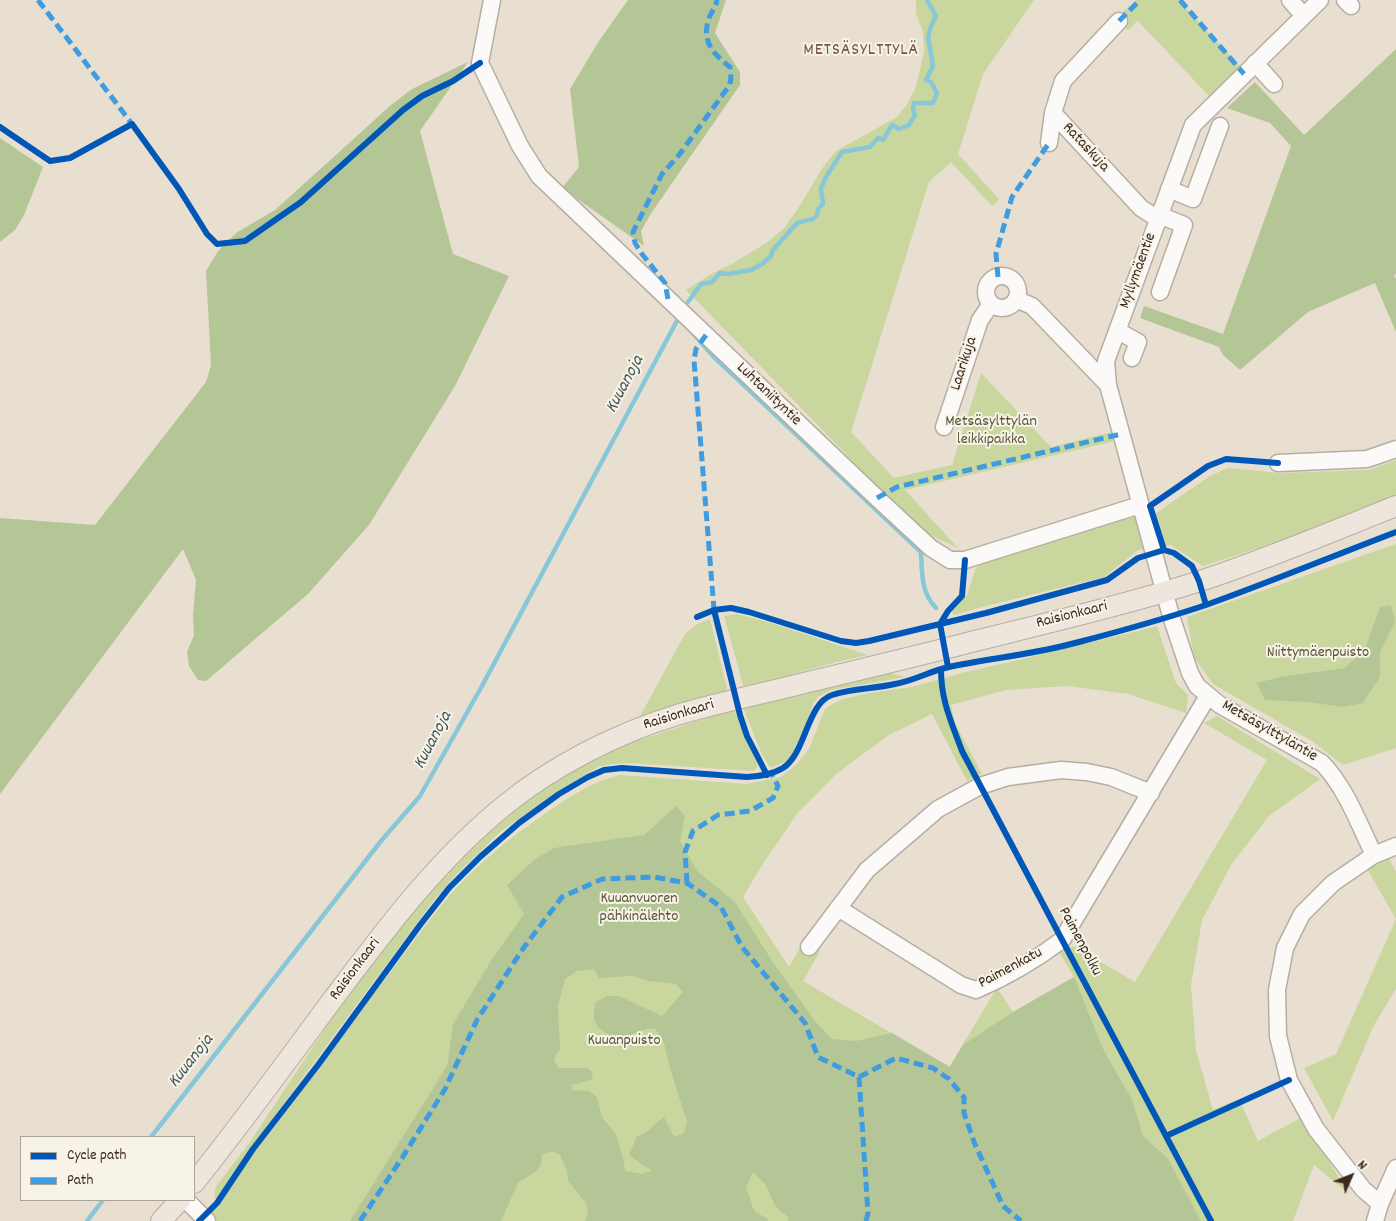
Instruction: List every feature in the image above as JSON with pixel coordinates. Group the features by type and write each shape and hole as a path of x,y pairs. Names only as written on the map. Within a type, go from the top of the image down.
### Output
{"main road":[{"name":"Raisionkaari","path":"195,1182 239,1126 351,975 402,910 445,860 473,832 508,802 554,771 591,750 630,732 674,716 969,643 1165,591 1268,558 1396,506"},
{"path":"161,1221 179,1201"}],"street":[{"name":"Luhtaniityntie","path":"492,0 480,63 520,146 539,176 931,548 950,560 965,560 1140,505"},
{"path":"1290,0 1303,16"},
{"name":"Myllymäentie","path":"1165,591 1108,385 1106,362 1193,125 1320,0"},
{"name":"Rataskuja","path":"1119,21 1063,80 1053,113 1141,208 1159,217 1184,225 1160,292"},
{"path":"1255,63 1274,84"},
{"path":"1049,143 1053,113"},
{"path":"1169,190 1194,199 1220,126"},
{"path":"998,277 1008,278 1015,284 1017,294 1014,303 1005,308 991,304 986,296 987,286 990,282 998,277"},
{"path":"1016,298 1032,306 1108,385"},
{"name":"Laarikuja","path":"944,428 980,320 991,304"},
{"path":"1118,331 1138,342 1132,358"},
{"path":"1278,463 1367,459 1396,449"},
{"name":"Metsäsylttyläntie","path":"1165,591 1190,673 1197,686 1220,705 1322,763 1332,773 1374,856"},
{"name":"Paimenkatu","path":"838,908 961,985 976,990 1014,970 1062,940 1208,696"},
{"path":"809,947 867,870 938,809 980,786 1008,777 1062,770 1112,776 1151,793"},
{"path":"1380,1204 1363,1189 1316,1129 1289,1080 1278,1036 1277,990 1285,948 1302,914 1333,882 1374,856 1396,846"},
{"path":"1375,1221 1380,1204 1396,1168"},
{"path":"187,1201 207,1221"}],"green space":[{"path":"628,0 726,0 715,33 740,72 740,85 652,212 641,231 644,246 562,188 579,167 570,89 599,41"},
{"name":"Metsäsylttylän leikkipaikka","path":"916,0 1034,0 983,74 958,154 999,199 992,206 951,162 929,182 851,432 894,478 952,465 981,373 1051,447 1112,432 1115,441 905,490 958,548 917,527 686,290 768,242 784,228 823,167 836,151 897,117 908,103 916,87 924,52 923,32 916,14"},
{"path":"1136,0 1178,0 1241,67 1209,96 1138,21 1128,30 1116,18"},
{"path":"1396,49 1396,274 1394,275 1396,279 1396,332 1375,283 1308,312 1240,370 1223,355 1219,347 1140,318 1144,306 1223,334 1291,146 1270,123 1227,108 1255,82 1304,135"},
{"path":"468,62 420,131 453,254 509,276 455,386 369,525 308,594 206,681 198,680 189,666 187,652 194,635 193,615 196,580 183,549 0,794 0,518 95,525 206,382 211,365 206,271 218,251 236,233 275,210 391,105 412,89"},
{"path":"0,138 43,167 24,215 15,230 0,242"},
{"path":"1396,460 1396,495 1284,540 1203,566 1171,545 1138,550 1104,577 954,615 952,612 967,595 976,568 984,560 1141,515 1152,516 1210,476 1228,468 1279,473 1369,470"},
{"name":"Niittymäenpuisto","path":"1396,544 1396,748 1343,765 1312,741 1213,684 1194,657 1187,617"},
{"path":"1391,605 1395,622 1380,652 1380,677 1363,703 1344,707 1307,702 1265,700 1257,683 1280,677 1345,668 1365,649 1380,607"},
{"path":"737,614 768,622 868,655 744,688 724,616"},
{"path":"710,619 728,693 639,718 685,634 697,624"},
{"name":"Kuuanpuisto","path":"1157,626 1176,683 1188,695 1186,713 1128,694 1067,686 1006,690 951,705 955,723 982,774 967,781 932,714 889,735 836,774 797,814 762,865 743,897 789,967 804,941 820,951 803,981 949,1067 997,988 1013,1012 1074,977 1060,953 1073,946 1135,982 1267,760 1204,723 1217,716 1320,779 1269,816 1231,865 1202,920 1191,985 1196,1050 1213,1110 1239,1099 1258,1141 1302,1117 1349,1194 1314,1165 1293,1221 199,1221 217,1203 253,1149 318,1065 372,990 375,992 450,895 497,850 574,794 600,781 620,775 747,784 781,777 796,765 809,749 825,709 840,700 869,693 912,687 962,673"},
{"path":"890,673 905,677 831,690 818,697 813,704 803,731 789,759 770,768 761,752 743,707"},
{"path":"734,709 758,766 754,771 627,763 598,767 558,791 500,832 453,878 434,900 253,1145 217,1201 214,1193 217,1185 250,1142 334,1015 393,936 445,871 490,829 551,782 615,748"},
{"name":"Kuuanpuisto","path":"676,806 685,816 680,841 697,871 734,901 776,967 815,1021 832,1039 856,1041 892,1033 950,1067 963,1045 1013,1012 1074,977 1103,1049 1132,1100 1143,1136 1168,1159 1201,1221 788,1221 789,1218 776,1207 765,1184 753,1172 746,1187 754,1211 768,1219 767,1221 585,1221 588,1212 586,1203 568,1181 567,1170 560,1155 552,1151 542,1155 541,1165 535,1172 518,1183 501,1221 350,1221 447,1066 453,1024 492,959 524,914 507,885 534,860 554,848 644,835","holes":["594,969 599,978 632,976 649,981 676,984 683,992 662,1016 619,996 607,996 596,1002 594,1010 595,1022 602,1030 613,1036 620,1039 640,1031 655,1028 664,1043 687,1122 684,1133 674,1137 664,1117 648,1131 637,1136 629,1155 652,1170 643,1174 625,1171 616,1134 602,1117 597,1097 588,1091 572,1090 572,1085 591,1080 593,1073 587,1068 558,1068 554,1059 560,1049 558,1006 565,979 577,971"]},
{"path":"1387,854 1396,872 1396,919 1366,867"},
{"path":"1396,919 1396,989 1374,1025 1333,1121 1304,1068 1336,1054"}],"waterway":[{"name":"Kuuanoja","path":"688,302 701,284 712,282 720,273 728,274 751,270 762,264 771,256 773,250 797,223 813,219 823,204 821,188 842,152 870,147 878,138 883,140 892,125 899,129 909,125 915,115 914,103 933,103 937,93 931,82 926,80 933,66 928,37 936,16 927,0"},
{"name":"Kuuanoja","path":"152,1136 381,841 420,796 482,686 679,317"},
{"path":"691,331 713,356 921,552 925,589 927,596 936,608"},
{"name":"Kuuanoja","path":"87,1221 102,1201"}],"marked path":[{"path":"38,0 132,124"},
{"path":"668,299 665,283 635,243 633,232 662,174 679,155 729,86 731,79 730,67 714,52 710,46 707,34 709,18 717,0"},
{"path":"1119,21 1140,0"},
{"path":"1180,0 1244,74"},
{"path":"998,277 996,254 1012,197 1049,143"},
{"path":"706,335 696,349 694,360 714,610"},
{"path":"877,498 897,487 1121,434"},
{"path":"687,883 685,852 693,831 718,815 750,811 773,798 778,786 771,773"},
{"path":"360,1221 445,1089 477,1020 522,950 562,897 602,879 654,877 687,883 721,907 742,947 805,1023 818,1057 859,1077"},
{"path":"859,1077 896,1058 933,1068 949,1079 964,1097 964,1113 974,1142 1003,1206 1021,1221"},
{"path":"859,1077 868,1213 866,1221"}],"cycle path":[{"path":"0,127 50,161 70,158 132,124 179,189 207,234 217,244 245,241 301,202 403,110 422,96 453,81 480,63"},
{"path":"1164,550 1150,506 1208,466 1226,459 1278,463"},
{"path":"199,1221 217,1203 253,1149 318,1065 449,888 480,857 519,823 559,794 588,777 604,770 622,768 747,777 770,774 783,768 791,761 817,708 832,695 902,683 949,667 1063,646 1142,625 1206,605 1396,532"},
{"path":"697,617 714,610 731,608 841,641 856,643 986,613 1107,580 1138,558 1164,550 1174,553 1192,566 1199,581 1206,605"},
{"path":"948,667 940,624 948,611 962,596 965,560"},
{"path":"714,610 740,715 747,736 767,775"},
{"name":"Paimenpolku","path":"941,669 945,701 962,751 1211,1221"},
{"path":"1166,1136 1289,1080"}],"district":[{"name":"METSÄSYLTTYLÄ","path":"861,52"}],"park label":[{"name":"Kuuanvuoren pähkinälehto","path":"639,909"}]}
